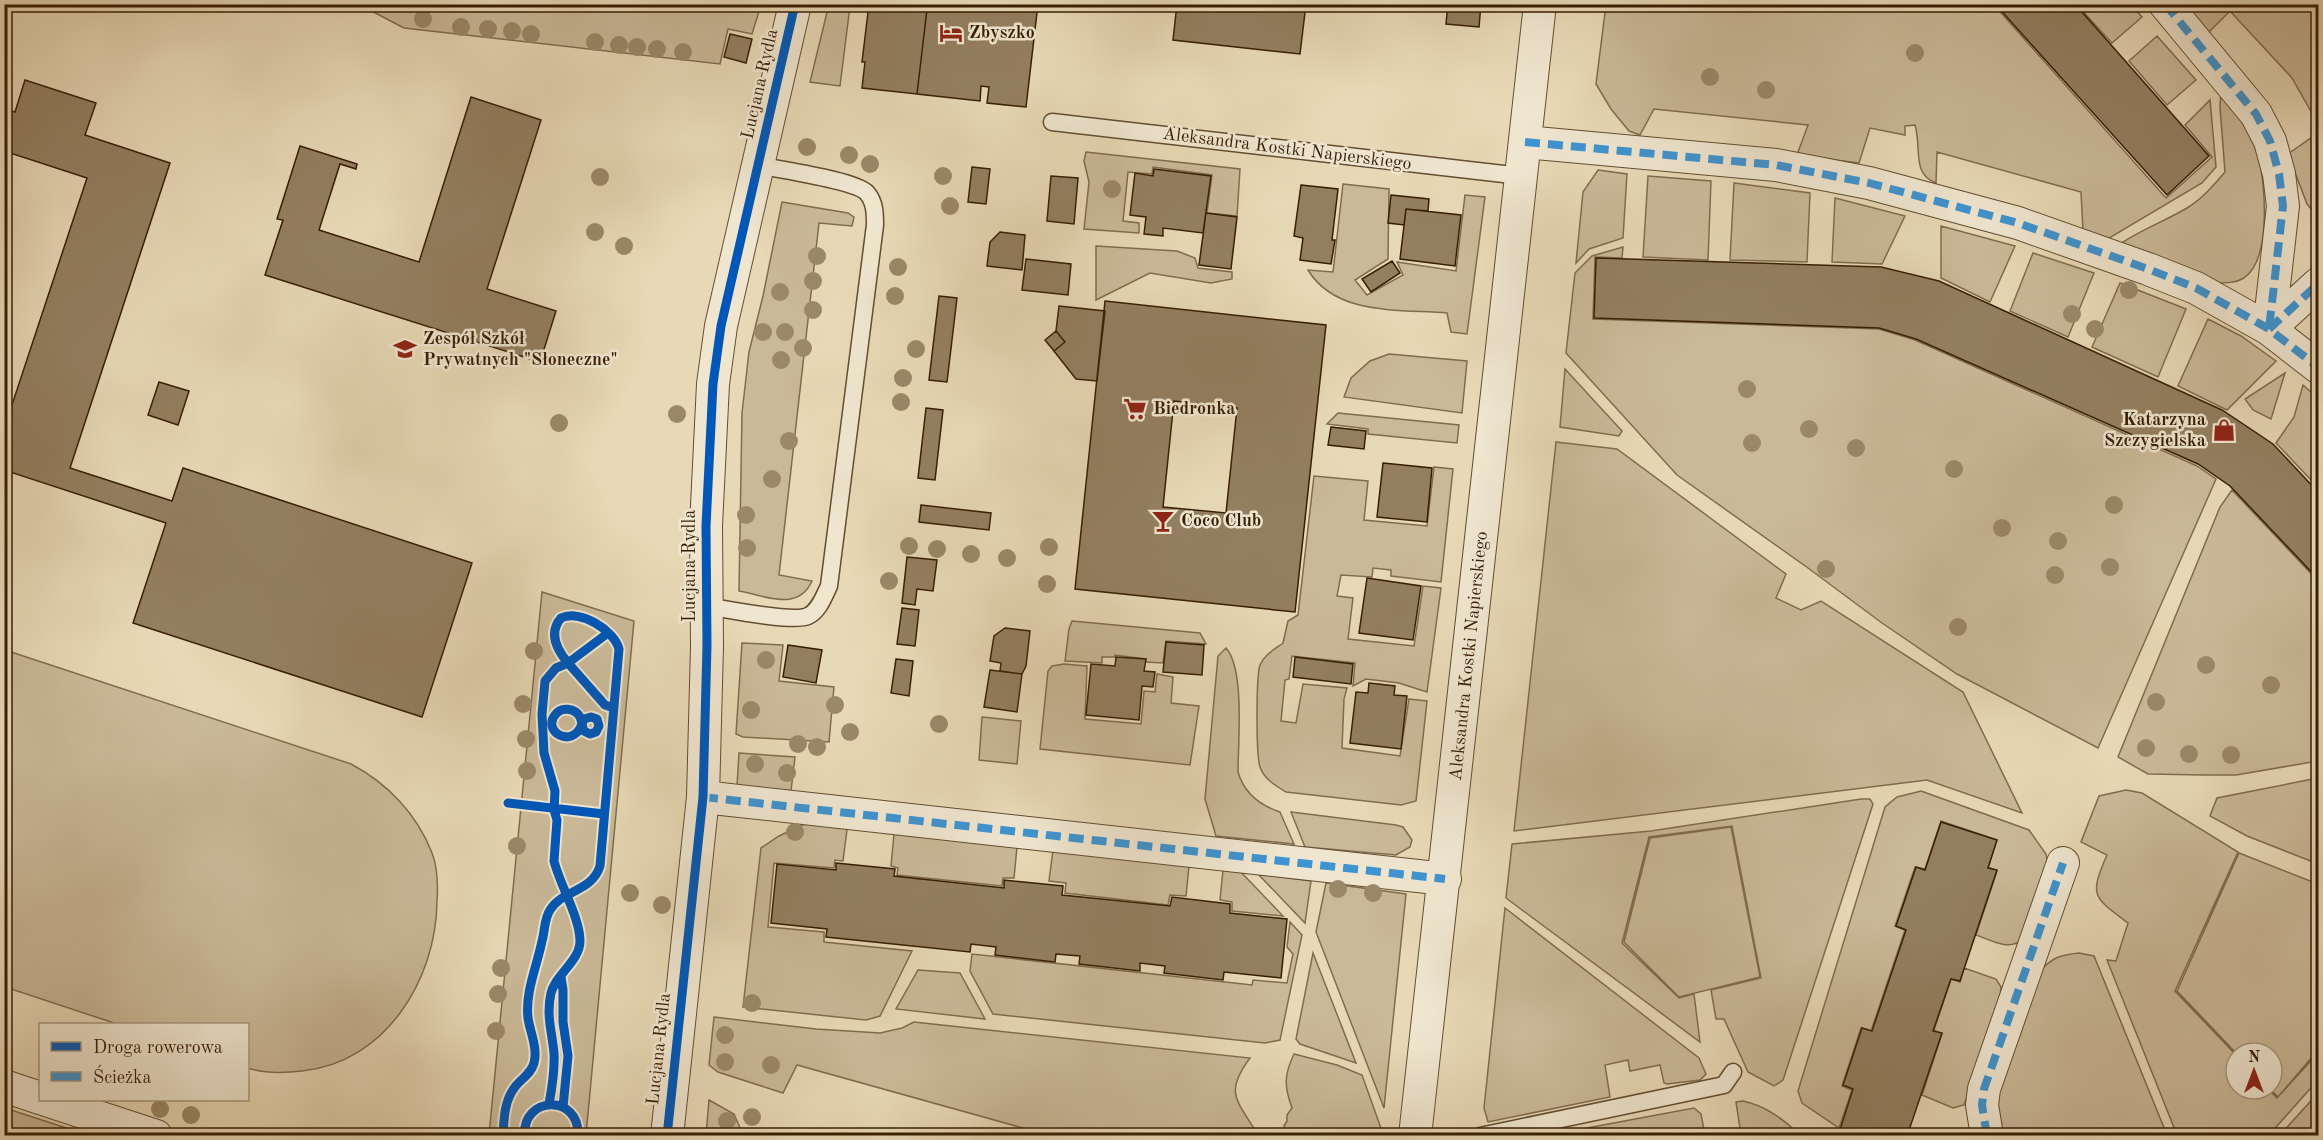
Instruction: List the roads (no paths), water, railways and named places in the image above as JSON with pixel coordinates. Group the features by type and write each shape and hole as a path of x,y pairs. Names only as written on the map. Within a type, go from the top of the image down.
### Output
{"street":[{"name":"Lucjana Rydla","path":"667,1136 703,797 706,514 713,384 721,326 795,4"},
{"name":"Aleksandra Kostki Napierskiego","path":"1415,1136 1540,4"},
{"path":"2165,4 2256,114 2270,141 2279,174 2283,206 2269,330"},
{"path":"1525,142 1776,165 1892,189 2018,223 2196,288 2269,330 2319,367"},
{"path":"2269,330 2319,284"},
{"path":"703,797 1445,879"},
{"path":"1987,1136 1982,1105 1984,1089 2062,863"},
{"path":"4,1086 39,1098"},
{"path":"49,1101 156,1136"}],"lane":[{"name":"Aleksandra Kostki Napierskiego","path":"1052,122 1521,176"},
{"path":"706,606 791,618 808,616 820,604 829,586 875,225 874,206 867,193 852,185 758,165"},
{"path":"1480,1136 1724,1085 1733,1072"}],"place":[{"name":"Zbyszko","path":"951,33"},
{"name":"Zespół Szkół Prywatnych \"Słoneczne\"","path":"405,349"},
{"name":"Biedronka","path":"1135,409"},
{"name":"Katarzyna Szczygielska","path":"2224,430"},
{"name":"Coco Club","path":"1163,521"}]}
